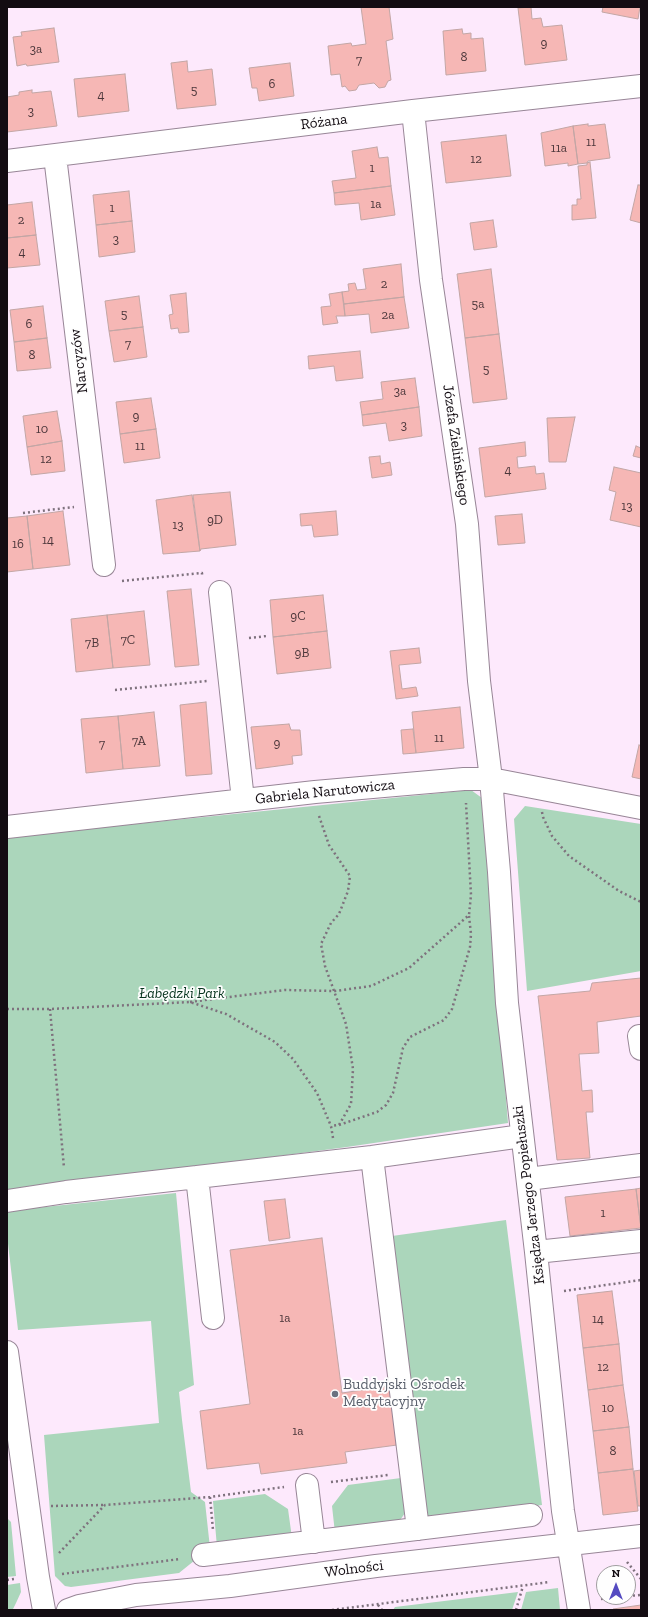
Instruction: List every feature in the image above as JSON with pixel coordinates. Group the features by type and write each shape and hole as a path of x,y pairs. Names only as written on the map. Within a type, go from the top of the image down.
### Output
{"street":[{"name":"Różana","path":"7,161 413,111 641,86"},
{"name":"Józefa Zielińskiego","path":"413,111 431,280 467,524 479,681 491,779"},
{"name":"Narcyzów","path":"55,156 104,565"},
{"path":"220,592 243,800"},
{"name":"Gabriela Narutowicza","path":"7,826 315,792 464,779 491,779 641,808"},
{"name":"Księdza Jerzego Popiełuszki","path":"491,779 499,872 507,1003 528,1179 564,1511 579,1610"},
{"path":"7,1202 66,1192 372,1157 522,1136"},
{"path":"372,1157 418,1529"},
{"path":"528,1179 641,1165"},
{"path":"197,1177 213,1318"},
{"path":"536,1252 641,1241"},
{"path":"7,1352 44,1610"},
{"path":"306,1484 314,1542"},
{"path":"209,1555 531,1515"},
{"name":"Wolności","path":"68,1610 79,1606 136,1595 230,1586 376,1566 641,1536"}],"path":[{"path":"23,513 97,504"},
{"path":"104,565 105,583 202,573"},
{"path":"115,690 229,679"},
{"path":"331,1126 339,1125 377,1112 386,1105 393,1093 403,1048 410,1037 444,1020 452,1009 470,947 471,934 469,916 471,895 464,779"},
{"path":"315,792 320,822 330,845 350,876 348,892 339,914 331,923 321,944 325,966 346,1024 353,1070 350,1104 339,1125"},
{"path":"542,806 543,817 552,836 569,856 618,892 641,902"},
{"path":"7,1008 50,1009 190,1002 285,990 335,991 371,986 409,968 469,916"},
{"path":"190,1002 226,1014 275,1042 293,1059 317,1093 331,1126 338,1161"},
{"path":"50,1009 66,1192"},
{"path":"560,1292 641,1280"},
{"path":"28,1506 105,1505 210,1497 412,1472"},
{"path":"60,1574 209,1555 210,1497"},
{"path":"57,1555 105,1505"},
{"path":"625,1559 641,1579"},
{"path":"332,1610 552,1582"},
{"path":"516,1610 523,1586"},
{"path":"378,1605 382,1610"}],"green space":[{"name":"Łabędzki Park","path":"471,790 482,798 508,1123 347,1147 7,1192 7,837"},
{"path":"525,806 641,824 641,971 527,991 514,819"},
{"path":"176,1193 194,1385 179,1392 191,1492 205,1502 210,1548 179,1573 71,1587 65,1586 55,1576 44,1435 159,1423 151,1321 18,1330 7,1235 7,1211"},
{"path":"506,1220 542,1505 426,1521 392,1236"},
{"path":"401,1478 405,1513 396,1526 335,1533 332,1506 348,1485"},
{"path":"265,1494 288,1509 292,1538 217,1547 213,1501"},
{"path":"7,1518 11,1522 16,1576 7,1577"},
{"path":"20,1583 21,1592 16,1603 13,1609 7,1610 7,1585"},
{"path":"558,1588 560,1610 521,1610 526,1592"},
{"path":"518,1592 512,1610 393,1610 395,1607"}],"building":[{"path":"361,7 389,7 393,39 386,41 391,80 388,81 385,87 379,88 374,83 359,85 356,90 349,91 345,86 342,87 340,74 331,75 328,46 351,43 352,46 366,44"},
{"path":"531,7 532,19 541,18 543,27 562,25 567,60 525,65 518,8"},
{"path":"603,7 640,7 638,19 602,12"},
{"path":"54,28 59,62 17,66 13,37 22,36 21,32"},
{"path":"462,29 463,34 471,33 471,39 483,38 486,71 446,75 443,31"},
{"path":"187,61 188,72 212,69 216,105 177,109 171,63"},
{"path":"290,63 294,96 259,101 257,88 252,88 249,68"},
{"path":"125,74 129,111 78,117 74,79"},
{"path":"32,90 32,93 51,91 57,126 7,132 7,97 19,95 19,92"},
{"path":"588,124 588,126 605,124 610,158 578,164 573,126"},
{"path":"573,126 578,164 568,166 568,163 545,166 541,133"},
{"path":"506,135 511,176 446,183 441,142"},
{"path":"377,147 379,158 388,157 391,186 334,193 332,181 356,178 352,151"},
{"path":"590,162 596,218 572,220 572,205 577,205 577,199 581,199 578,166 587,165 587,163"},
{"path":"638,185 641,185 641,223 630,220"},
{"path":"391,186 395,215 361,220 359,203 335,205 334,193"},
{"path":"129,191 132,221 96,225 93,195"},
{"path":"32,202 36,235 7,238 7,205"},
{"path":"493,220 497,247 474,250 470,223"},
{"path":"132,221 135,252 99,257 96,225"},
{"path":"36,235 40,265 7,268 7,238"},
{"path":"401,264 404,297 344,304 342,292 349,291 348,284 355,283 357,290 366,289 363,269"},
{"path":"491,269 499,334 465,338 457,274"},
{"path":"342,292 345,316 336,316 338,323 323,325 321,307 331,306 329,294"},
{"path":"186,293 189,332 179,333 178,328 171,329 169,315 173,314 170,295"},
{"path":"139,296 143,327 109,331 105,301"},
{"path":"404,297 409,328 371,333 369,314 345,316 344,304"},
{"path":"43,306 47,338 14,342 10,310"},
{"path":"143,327 147,357 114,362 109,331"},
{"path":"499,334 507,399 473,403 465,338"},
{"path":"47,338 51,368 17,371 14,342"},
{"path":"360,351 363,378 336,381 334,366 309,369 308,356"},
{"path":"415,378 419,407 362,415 360,402 383,399 381,382"},
{"path":"151,398 156,429 120,434 116,402"},
{"path":"419,407 422,436 389,441 386,423 363,426 362,415"},
{"path":"57,411 62,441 27,447 23,416"},
{"path":"575,417 566,462 549,462 547,418"},
{"path":"156,429 160,458 124,463 120,434"},
{"path":"62,441 65,471 31,475 27,447"},
{"path":"525,442 526,456 517,457 518,468 535,466 536,474 544,473 546,489 485,497 479,448"},
{"path":"636,446 641,448 641,458 633,456"},
{"path":"380,456 381,464 390,462 392,475 372,478 369,457"},
{"path":"614,467 641,473 641,527 610,520 616,492 609,490"},
{"path":"230,492 236,545 201,549 200,551 193,495"},
{"path":"192,495 200,551 163,554 156,500"},
{"path":"63,511 70,565 33,569 27,516"},
{"path":"336,511 338,535 314,537 312,525 301,526 300,514"},
{"path":"522,514 525,543 498,545 495,516"},
{"path":"27,516 33,569 7,572 7,518"},
{"path":"191,589 199,665 175,667 167,591"},
{"path":"323,595 327,631 273,637 270,600"},
{"path":"144,611 150,665 113,668 107,615"},
{"path":"107,615 113,668 76,672 71,619"},
{"path":"327,631 331,668 277,674 273,637"},
{"path":"419,648 421,663 399,665 402,689 416,687 418,696 396,699 390,651"},
{"path":"206,702 212,774 186,776 180,705"},
{"path":"460,707 464,748 416,753 412,712"},
{"path":"154,712 160,766 123,769 118,716"},
{"path":"118,716 123,769 86,773 81,719"},
{"path":"289,724 291,730 300,730 302,755 292,756 293,764 256,769 251,727"},
{"path":"413,729 416,753 403,754 401,730"},
{"path":"639,745 641,746 641,779 632,777"},
{"path":"641,978 641,1016 597,1022 599,1053 579,1054 582,1091 592,1090 593,1112 586,1112 590,1158 557,1160 538,996 590,991 592,983"},
{"path":"641,1188 641,1228 636,1189"},
{"path":"636,1189 641,1228 570,1236 565,1197"},
{"path":"285,1199 290,1238 269,1241 264,1201"},
{"path":"322,1238 342,1393 389,1386 397,1445 345,1452 347,1463 261,1474 259,1463 207,1469 200,1411 250,1404 230,1250"},
{"path":"612,1291 619,1344 583,1348 577,1295"},
{"path":"619,1344 623,1385 588,1390 583,1348"},
{"path":"623,1385 629,1427 593,1431 588,1390"},
{"path":"629,1427 633,1469 598,1473 593,1431"},
{"path":"633,1469 638,1511 603,1515 598,1473"},
{"path":"641,1470 641,1506 638,1506 634,1471"},
{"path":"641,1605 641,1610 613,1609"}],"place":[{"name":"Buddyjski Ośrodek Medytacyjny","path":"335,1394"}]}
